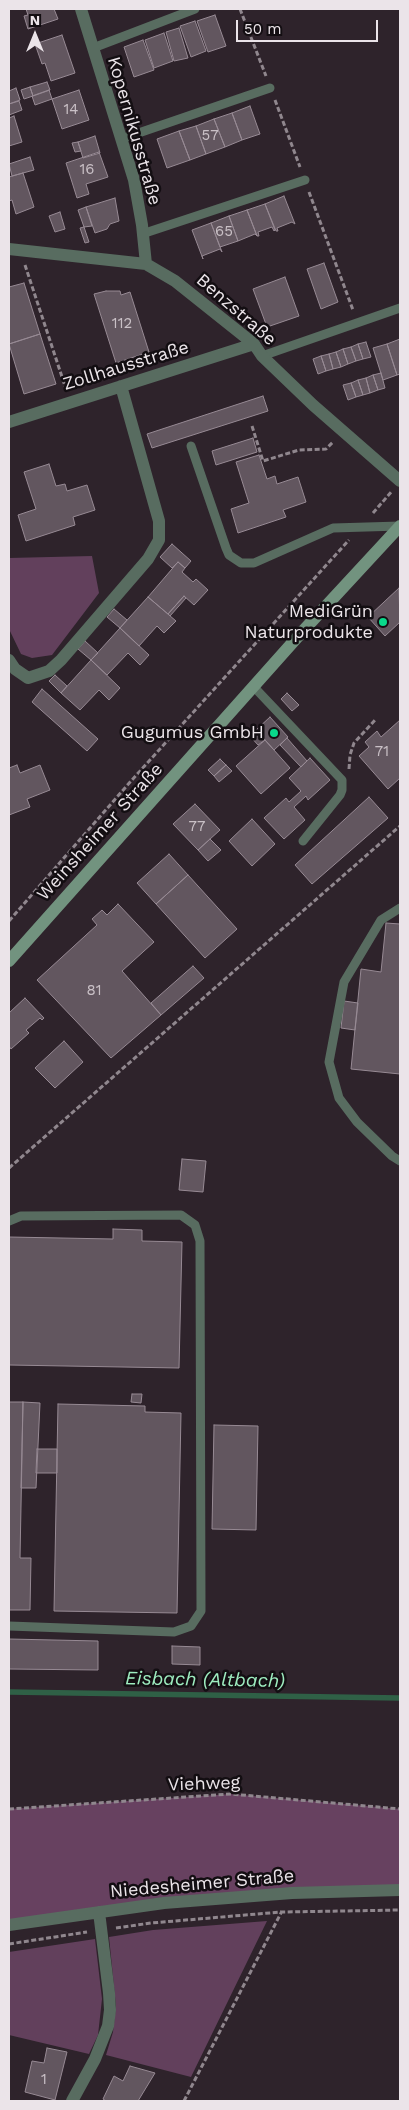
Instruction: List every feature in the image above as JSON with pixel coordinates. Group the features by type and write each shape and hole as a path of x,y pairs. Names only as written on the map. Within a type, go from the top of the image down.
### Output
{"main road":[{"name":"Weinsheimer Straße","path":"9,961 400,526"}],"street":[{"name":"Kopernikusstraße","path":"81,9 134,180 146,264"},
{"name":"Benzstraße","path":"14,249 146,264 174,281 254,344 262,356 344,432 397,485"},
{"name":"Zollhausstraße","path":"9,422 254,344"},
{"path":"9,660 15,669 28,678 49,671 61,660 148,559 159,540 159,520 121,386"},
{"name":"Niedesheimer Straße","path":"9,1924 164,1903 292,1893 400,1890"},
{"path":"72,2101 95,2059 108,2026 110,2010 109,1993 99,1912"}],"lane":[{"path":"93,48 195,9"},
{"path":"121,139 270,88"},
{"path":"142,234 305,180"},
{"path":"262,356 400,308"},
{"path":"191,446 226,548 229,554 241,562 254,563 333,528 400,526"},
{"path":"254,687 342,780 340,795 303,842"},
{"path":"400,908 381,920 344,982 329,1062 339,1098 358,1122 392,1156 400,1161"},
{"path":"9,1221 21,1216 181,1215 195,1224 200,1241 200,1611 192,1626 174,1632 9,1626"}],"path":[{"path":"14,249 70,402"},
{"path":"252,426 263,461 299,450 326,449 344,432"},
{"path":"9,922 51,872 397,485"},
{"path":"342,780 350,768 350,755 354,743 376,719"},
{"path":"9,1168 400,826"},
{"name":"Viehweg","path":"9,1809 231,1794 400,1809"},
{"path":"184,2101 292,1893"},
{"path":"9,1944 151,1923 281,1912 400,1910"}],"shaded area":[{"path":"92,556 99,593 52,655 32,658 21,654 9,629 9,558"},
{"path":"231,1794 400,1809 400,1890 292,1893 9,1925 9,1809"},
{"path":"267,1921 191,2077 106,2055 113,2032 116,2006 109,1937 153,1930"},
{"path":"95,1939 102,1999 98,2035 89,2054 9,2035 9,1952"}],"building":[{"path":"26,9 54,9 58,19 28,29 24,16 28,15"},
{"path":"215,15 226,46 208,52 197,21"},
{"path":"195,21 206,51 191,57 180,26"},
{"path":"179,28 188,58 174,61 166,32"},
{"path":"164,33 173,61 154,68 145,40"},
{"path":"62,35 75,73 51,81 45,63 42,64 35,44"},
{"path":"143,40 154,70 134,77 124,47"},
{"path":"47,82 50,90 33,96 30,87"},
{"path":"30,87 33,96 24,99 21,90"},
{"path":"16,88 20,100 9,104 9,91"},
{"path":"49,90 52,99 35,105 32,96"},
{"path":"79,90 89,120 62,129 52,99"},
{"path":"19,101 22,110 9,115 9,104"},
{"path":"250,106 260,134 242,140 232,113"},
{"path":"232,113 242,140 225,147 214,119"},
{"path":"14,116 22,142 9,146 9,118"},
{"path":"214,119 225,147 206,154 196,126"},
{"path":"196,126 206,154 190,160 179,131"},
{"path":"179,131 190,160 167,168 157,139"},
{"path":"95,136 100,153 83,158 78,142"},
{"path":"78,142 81,151 75,152 72,143"},
{"path":"99,152 108,177 86,184 89,194 77,198 66,163"},
{"path":"30,157 34,170 12,176 9,164"},
{"path":"23,173 34,207 16,214 12,200 9,201 9,177"},
{"path":"284,196 295,224 292,222 277,228 278,231 276,231 265,204"},
{"path":"115,198 119,221 110,224 107,229 95,233 86,207"},
{"path":"265,204 275,230 272,227 258,232 259,236 257,236 247,210"},
{"path":"86,207 92,226 84,227 78,210"},
{"path":"247,210 257,236 255,234 238,241 229,216"},
{"path":"60,212 65,229 55,232 49,216"},
{"path":"229,216 238,241 220,247 211,223"},
{"path":"211,223 222,252 220,249 202,256 203,259 192,230"},
{"path":"84,227 89,242 85,243 80,228"},
{"path":"324,263 338,302 321,309 307,269"},
{"path":"285,277 299,316 267,327 253,289"},
{"path":"24,283 40,334 9,344 9,287"},
{"path":"106,291 120,291 121,295 130,292 149,352 116,363 94,294"},
{"path":"40,334 56,384 24,394 9,344"},
{"path":"400,339 400,374 397,375 387,344"},
{"path":"366,342 371,357 363,359 358,344"},
{"path":"358,344 363,359 356,361 351,347"},
{"path":"387,344 397,375 383,380 373,348"},
{"path":"351,347 356,361 348,364 343,349"},
{"path":"343,349 348,364 341,367 336,352"},
{"path":"336,352 341,367 333,369 329,354"},
{"path":"329,354 333,369 326,371 321,356"},
{"path":"321,356 326,371 318,374 313,359"},
{"path":"381,373 385,388 378,390 373,375"},
{"path":"373,375 378,390 370,393 366,378"},
{"path":"366,378 370,393 363,395 358,380"},
{"path":"358,380 363,395 356,397 351,383"},
{"path":"351,383 356,397 348,400 343,385"},
{"path":"263,396 268,411 152,448 147,434"},
{"path":"253,438 257,452 216,465 212,451"},
{"path":"259,455 267,479 275,476 277,484 298,477 306,502 283,510 286,517 238,533 231,509 249,503 236,462"},
{"path":"49,464 56,486 65,484 67,491 87,485 95,510 73,517 75,525 26,541 18,515 36,509 24,472"},
{"path":"172,544 191,561 185,568 178,562 172,568 160,557"},
{"path":"178,562 185,568 182,572 193,582 196,579 208,590 194,605 184,596 168,614 148,597"},
{"path":"399,588 400,622 385,636 368,617"},
{"path":"184,596 186,598 170,616 168,614"},
{"path":"148,597 176,621 164,633 157,626 139,646 120,628"},
{"path":"114,609 127,620 120,628 107,617"},
{"path":"120,628 149,655 140,665 128,653 107,675 91,660"},
{"path":"85,641 98,653 91,660 78,649"},
{"path":"91,660 120,688 109,700 99,690 80,710 61,693"},
{"path":"55,675 67,686 61,693 49,681"},
{"path":"42,689 98,739 87,751 32,702"},
{"path":"287,693 299,705 292,711 281,699"},
{"path":"270,717 288,737 274,750 256,730"},
{"path":"400,720 400,778 388,789 359,756 369,747 365,742 377,731 381,737"},
{"path":"256,730 265,740 258,745 250,736"},
{"path":"287,738 307,761 301,767 280,745"},
{"path":"265,740 290,768 261,794 236,766"},
{"path":"310,758 330,780 308,800 306,796 294,807 305,820 284,839 264,818 286,798 289,802 301,791 289,778"},
{"path":"220,759 226,765 214,776 208,770"},
{"path":"17,765 20,773 40,765 50,790 27,799 30,807 9,815 9,768"},
{"path":"226,765 232,771 219,782 214,776"},
{"path":"369,797 388,818 312,884 295,865"},
{"path":"195,804 220,830 198,850 173,824"},
{"path":"252,819 275,844 252,866 229,841"},
{"path":"210,839 221,850 208,861 198,850"},
{"path":"169,854 188,875 156,904 137,883"},
{"path":"188,875 237,929 205,958 156,904"},
{"path":"118,904 154,942 122,971 161,1015 111,1058 37,980 97,925 92,919 102,910 107,915"},
{"path":"386,923 400,924 400,1074 351,1069 361,969 381,972"},
{"path":"193,966 204,978 161,1015 151,1003"},
{"path":"25,998 44,1018 42,1020 40,1018 26,1030 29,1033 11,1049 9,1046 9,1013"},
{"path":"344,1001 358,1003 355,1030 341,1028"},
{"path":"64,1041 83,1062 55,1088 35,1068"},
{"path":"182,1159 206,1161 203,1192 179,1190"},
{"path":"113,1229 142,1230 142,1241 182,1242 179,1368 9,1365 9,1237 113,1239"},
{"path":"132,1394 142,1394 141,1403 131,1402"},
{"path":"9,1402 23,1402 20,1558 31,1558 30,1610 9,1610"},
{"path":"23,1402 40,1403 36,1488 21,1488"},
{"path":"58,1404 145,1406 145,1412 181,1413 177,1613 54,1611"},
{"path":"214,1425 258,1426 256,1530 212,1529"},
{"path":"37,1449 57,1449 57,1473 36,1473"},
{"path":"9,1639 98,1641 98,1670 9,1669"},
{"path":"172,1646 200,1647 200,1665 172,1664"},
{"path":"47,2048 67,2052 55,2100 25,2092 32,2061 44,2063"},
{"path":"130,2066 155,2073 138,2101 106,2101 103,2099 114,2076 123,2081"}],"waterway":[{"name":"Eisbach (Altbach)","path":"9,1692 400,1698"}],"place":[{"name":"MediGrün Naturprodukte","path":"383,622"},
{"name":"Gugumus GmbH","path":"274,733"}]}
